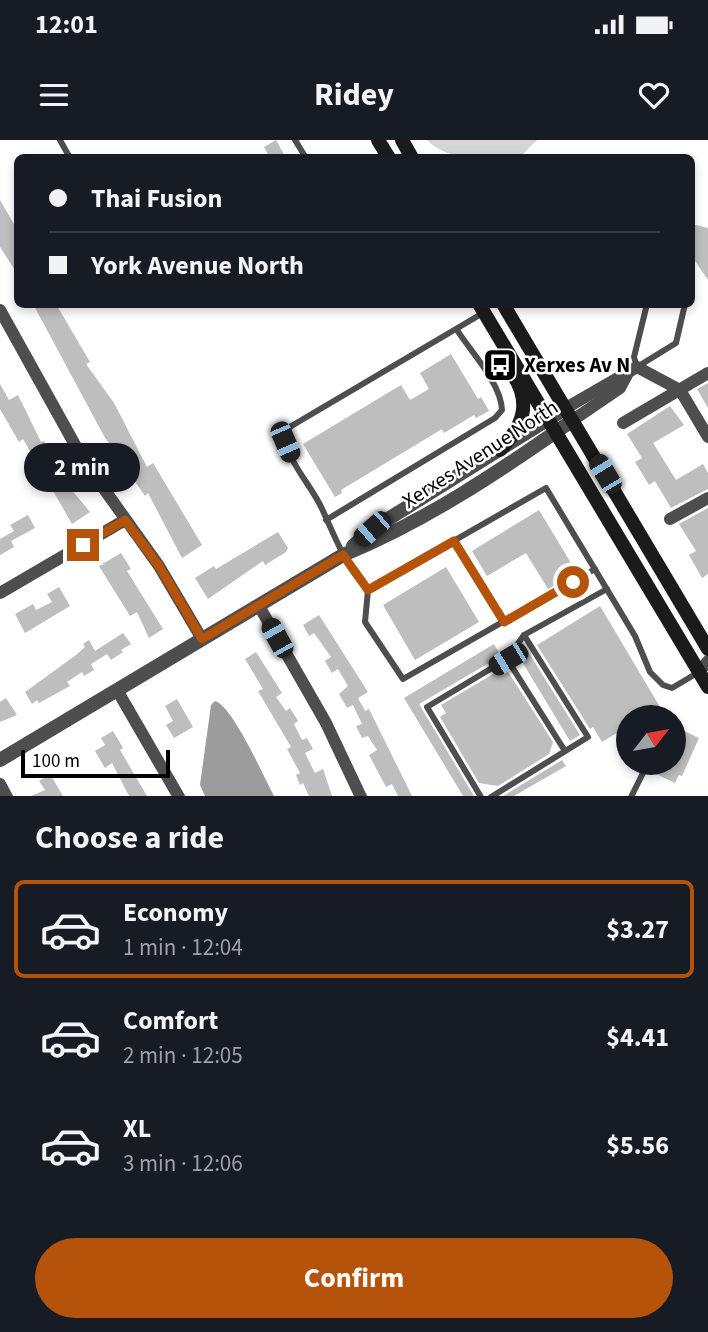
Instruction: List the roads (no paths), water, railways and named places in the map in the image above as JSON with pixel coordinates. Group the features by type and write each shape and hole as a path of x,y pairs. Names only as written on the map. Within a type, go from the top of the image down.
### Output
{"main road":[{"path":"482,308 704,667 708,687"},
{"path":"482,308 492,341 523,394 521,424 500,450"},
{"path":"505,308 708,649"}],"street":[{"path":"0,310 84,461 159,566 202,639"},
{"name":"Xerxes Avenue North","path":"0,760 343,555 379,540 460,496 612,378 632,370"},
{"path":"632,370 680,390 708,436"},
{"path":"623,423 708,373"},
{"name":"Xerxes Avenue North","path":"343,555 372,529 500,450 553,425"},
{"path":"670,519 708,498"},
{"path":"0,593 125,520"},
{"path":"259,606 326,723 361,796"},
{"path":"117,690 179,796"},
{"path":"0,784 7,796"}],"lane":[{"path":"482,308 457,330 288,428 284,433 291,457 343,555 368,590 365,622 403,679 594,569"},
{"path":"632,370 646,308"},
{"path":"632,370 676,343 684,308"},
{"path":"326,520 495,418 502,410 501,401 492,384 457,330"},
{"path":"368,590 546,488 635,636 656,680 672,688 704,667"},
{"path":"454,541 504,622"},
{"path":"481,796 427,707 508,659 524,635 607,589"},
{"path":"491,796 588,737 524,635"},
{"path":"508,659 565,751"},
{"path":"631,796 642,775"}],"place":[{"name":"Xerxes Av N","path":"500,365"}]}
